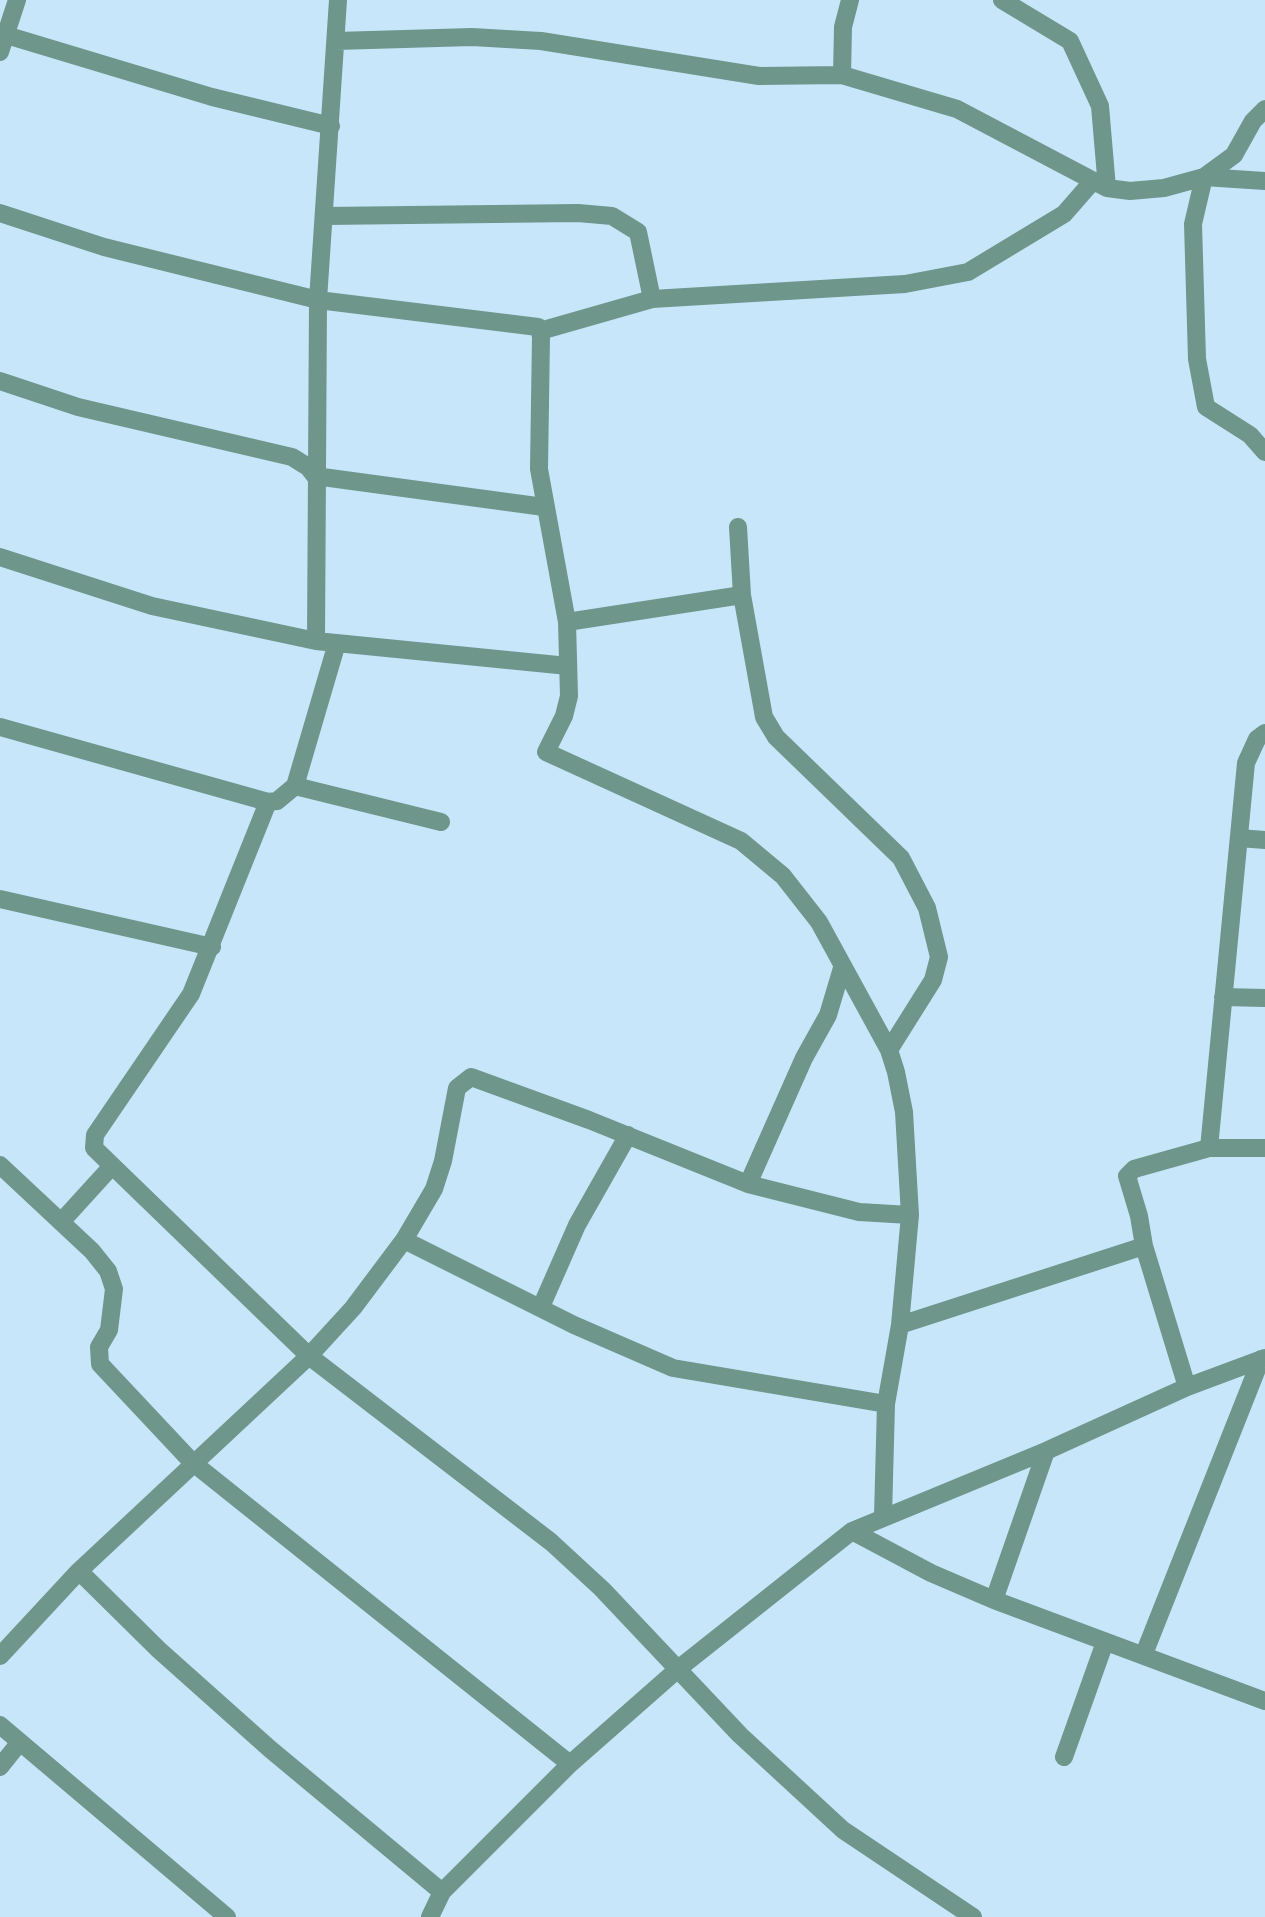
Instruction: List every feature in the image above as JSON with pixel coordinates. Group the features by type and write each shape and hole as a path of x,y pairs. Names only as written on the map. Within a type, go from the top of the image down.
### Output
{"street":[{"path":"16,0 3,43 331,126"},
{"path":"316,641 318,300 338,0"},
{"path":"842,75 843,27 850,0"},
{"path":"1002,0 1070,41 1100,106 1100,185"},
{"path":"336,41 472,37 541,41 759,76 842,75 957,109 1100,185 1130,191 1164,188 1204,177 1265,181"},
{"path":"1265,109 1253,121 1234,155 1204,177 1193,224 1197,359 1206,407 1250,435 1265,452"},
{"path":"540,331 652,299 905,284 968,272 1063,214 1100,185"},
{"path":"0,213 104,247 318,300 525,324 536,326 540,331 539,458 544,507 567,622 569,696 564,716 546,752 741,841 783,876 807,905 889,1050 904,1112 910,1215 900,1325 886,1404 883,1516"},
{"path":"325,216 578,213 612,216 638,232 652,299"},
{"path":"0,381 78,407 292,457 308,467 315,476 544,507"},
{"path":"738,527 742,595 764,717 776,737 901,858 927,908 939,957 933,980 889,1050"},
{"path":"0,557 162,609 316,641 568,666"},
{"path":"567,622 742,595"},
{"path":"0,727 268,802 277,801 295,786 337,643"},
{"path":"1209,1148 1246,763 1256,739 1265,733"},
{"path":"295,786 441,821"},
{"path":"268,802 212,947 182,1012 95,1135 94,1149 309,1356 551,1542 602,1589 740,1735 843,1830 973,1917"},
{"path":"1239,838 1265,840"},
{"path":"0,899 212,947"},
{"path":"748,1184 804,1058 828,1015 842,968"},
{"path":"1223,997 1265,998"},
{"path":"0,1656 79,1572 192,1462 309,1356 353,1308 404,1240 434,1189 443,1161 457,1088 471,1077 628,1135 748,1184 859,1212 910,1215"},
{"path":"541,1307 578,1225 628,1135"},
{"path":"1187,1387 1144,1246 1127,1176 1143,1165 1209,1148 1265,1148"},
{"path":"0,1165 108,1271 114,1289 109,1330 99,1347 100,1364 192,1462 570,1764"},
{"path":"61,1222 112,1166"},
{"path":"404,1240 673,1368 886,1404"},
{"path":"900,1325 1144,1246"},
{"path":"430,1917 442,1892 570,1764 677,1669 852,1531 1046,1451 1187,1387 1263,1359"},
{"path":"1144,1654 1263,1359"},
{"path":"994,1600 1046,1451"},
{"path":"852,1531 931,1573 994,1600 1265,1701"},
{"path":"79,1572 159,1650 260,1740 442,1892"},
{"path":"1063,1757 1105,1642"},
{"path":"0,1725 227,1917"},
{"path":"0,1767 20,1741"}]}
